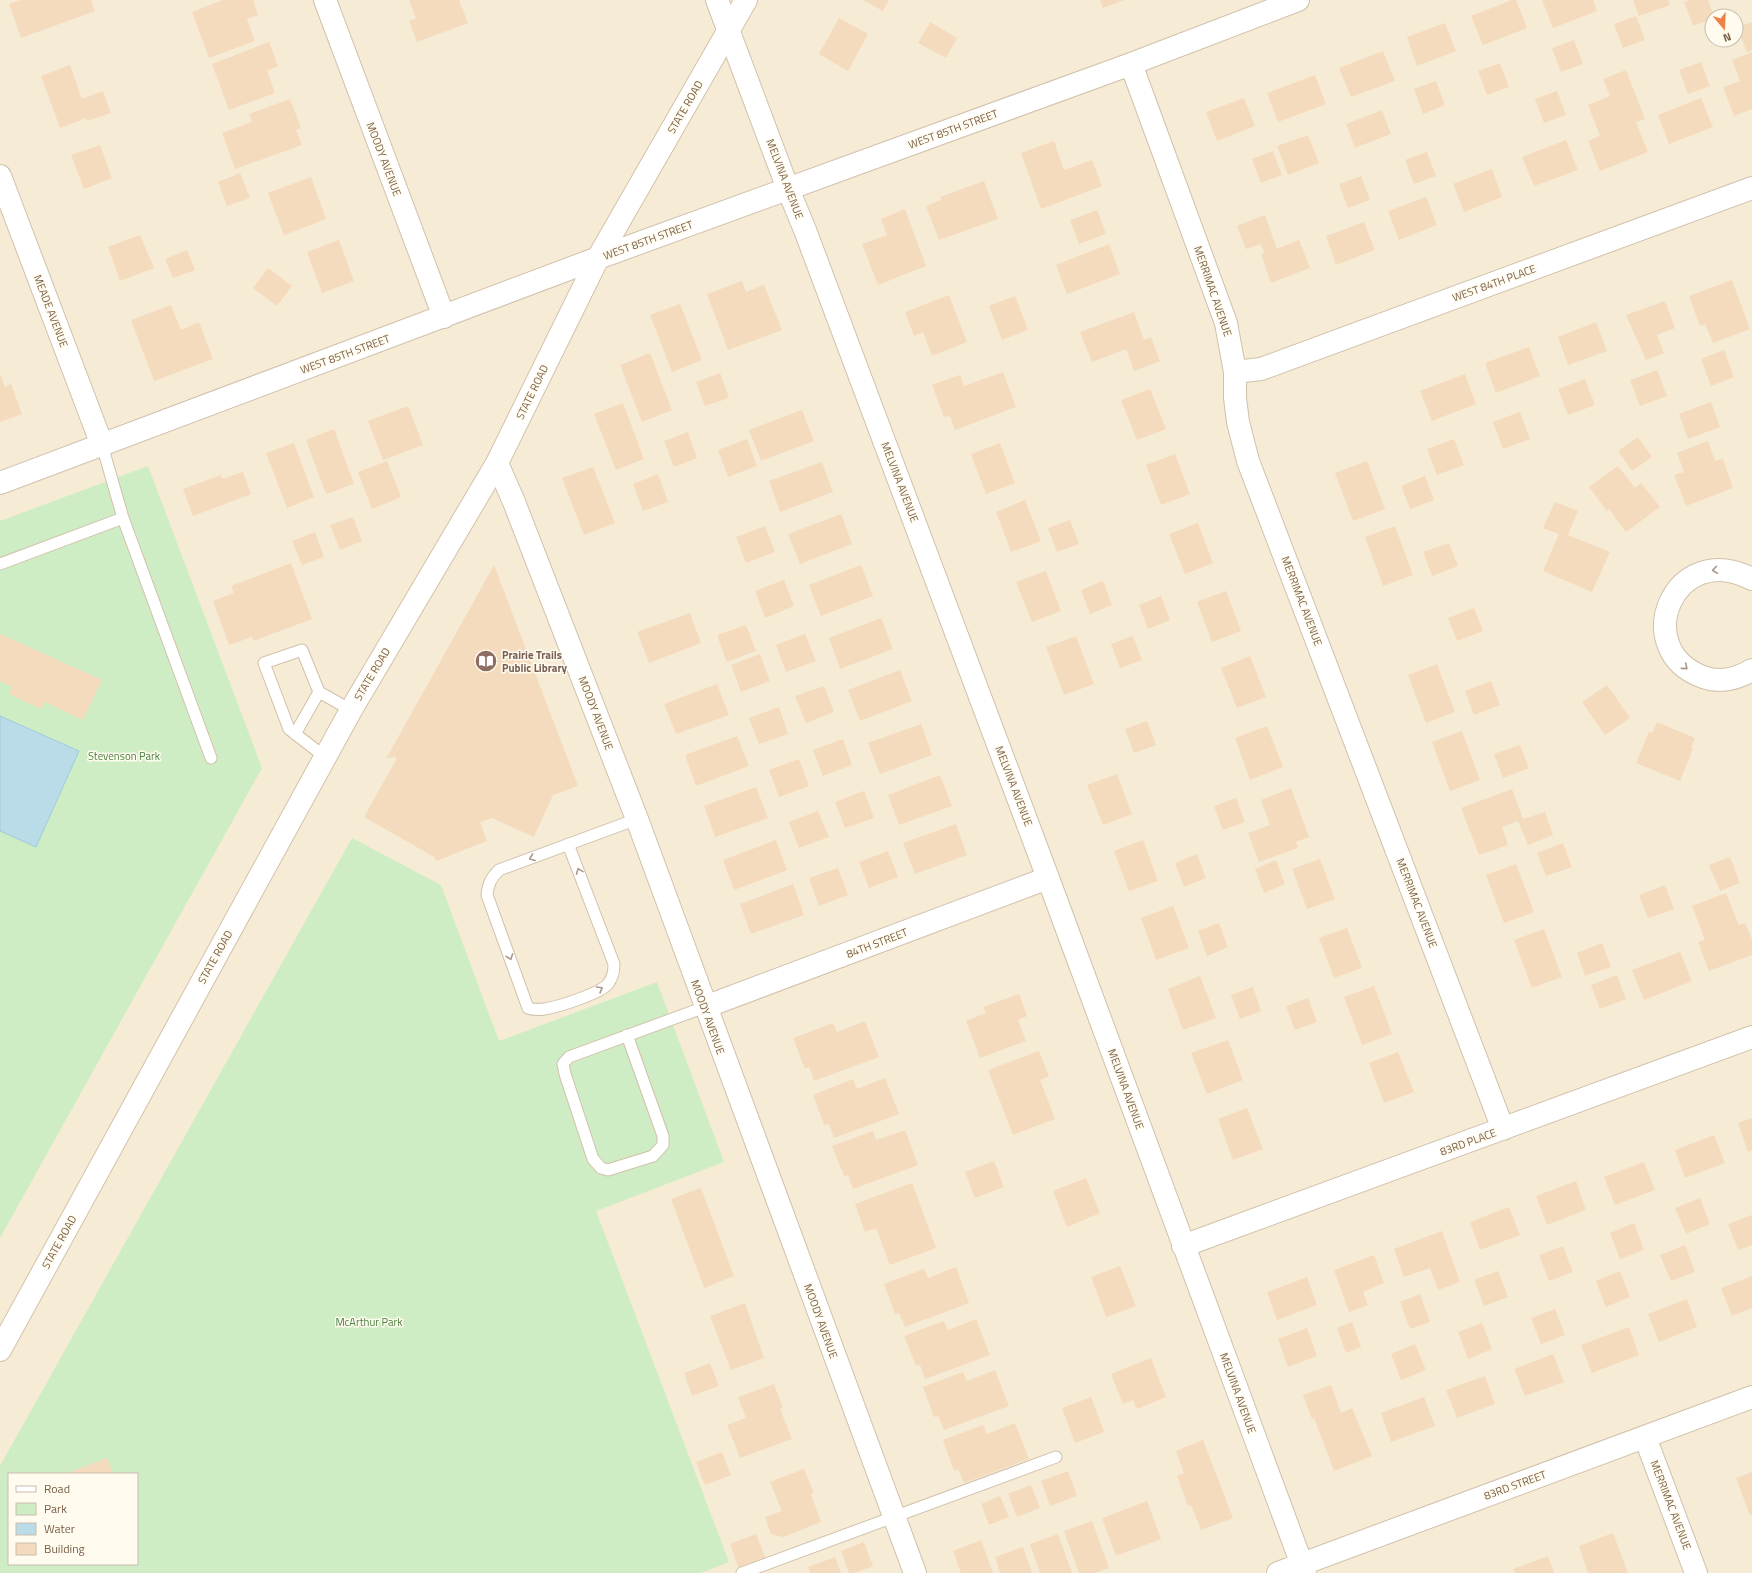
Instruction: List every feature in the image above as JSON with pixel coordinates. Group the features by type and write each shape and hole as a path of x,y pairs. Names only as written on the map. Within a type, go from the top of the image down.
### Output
{"street":[{"name":"MOODY AVENUE","path":"325,0 444,318"},
{"name":"MELVINA AVENUE","path":"717,0 788,189 805,230 1048,878 1183,1246 1304,1568"},
{"name":"STATE ROAD","path":"0,1350 351,710 497,463 598,258 746,0"},
{"name":"WEST 85TH STREET","path":"0,483 444,318 598,258 1131,64 1298,0"},
{"name":"MERRIMAC AVENUE","path":"1131,64 1226,323 1235,372 1235,398 1238,422 1248,461 1503,1129"},
{"name":"MEADE AVENUE","path":"0,176 102,445"},
{"name":"WEST 84TH PLACE","path":"1235,372 1261,370 1752,188"},
{"name":"MOODY AVENUE","path":"497,463 517,509 637,819 705,1007 915,1573"},
{"path":"1752,579 1738,572 1722,569 1706,571 1691,577 1679,588 1670,601 1665,617 1665,632 1670,648 1679,662 1692,673 1708,679 1726,680 1742,676 1752,670"},
{"name":"84TH STREET","path":"705,1007 1048,878"},
{"name":"83RD PLACE","path":"1183,1246 1752,1037"},
{"name":"83RD STREET","path":"1278,1573 1304,1568 1752,1397"},
{"name":"MERRIMAC AVENUE","path":"1645,1437 1696,1573"}],"lane":[{"path":"102,445 123,518 211,758"},
{"path":"0,564 123,518"},
{"path":"325,757 288,729 264,663 302,650 319,692 351,710"},
{"path":"295,734 319,692"},
{"path":"568,844 614,964 614,975 608,984 601,990 553,1007 534,1010 528,1008 487,895 488,884 499,870 568,844 637,819"},
{"path":"627,1035 663,1136 663,1145 653,1156 608,1170 601,1168 593,1159 563,1064 569,1057 627,1035 705,1007"},
{"path":"742,1573 1056,1457"}],"shaded area":[{"path":"0,0 1752,0 1752,1573 0,1573"}],"green space":[{"name":"Stevenson Park","path":"148,466 262,768 0,1238 0,521"},
{"name":"McArthur Park","path":"352,838 441,885 499,1041 657,982 724,1162 596,1211 729,1562 701,1573 0,1573 0,1466"}],"water":[{"path":"0,716 79,751 36,847 0,831"}],"building":[{"path":"20,0 91,0 95,11 21,38 9,4"},
{"path":"223,0 253,0 258,15 247,19 255,41 209,58 192,12"},
{"path":"409,0 459,0 468,23 417,42 409,21 416,18"},
{"path":"863,0 889,0 883,11"},
{"path":"1100,0 1125,0 1103,8"},
{"path":"1512,0 1516,0 1527,28 1483,45 1471,16"},
{"path":"1542,0 1593,0 1597,11 1553,28"},
{"path":"1633,0 1668,0 1670,5 1639,16"},
{"path":"1690,0 1708,0 1711,8 1704,8 1704,22 1693,26 1684,2"},
{"path":"1636,16 1645,40 1623,48 1614,24"},
{"path":"839,18 868,34 848,71 819,54"},
{"path":"930,22 957,38 946,58 918,43"},
{"path":"1752,22 1752,50 1747,52 1744,44 1744,25"},
{"path":"1445,23 1456,51 1417,66 1407,37"},
{"path":"1574,40 1583,64 1561,72 1552,48"},
{"path":"269,42 278,66 267,71 275,93 229,110 212,64"},
{"path":"1383,51 1395,81 1351,97 1339,68"},
{"path":"1752,52 1752,109 1734,116 1723,87 1740,81 1732,60"},
{"path":"1701,62 1710,86 1688,94 1679,70"},
{"path":"1500,63 1509,87 1487,95 1478,71"},
{"path":"70,65 82,99 103,91 111,113 87,121 86,118 60,128 41,76"},
{"path":"1626,70 1645,119 1636,122 1648,152 1600,171 1588,141 1600,136 1588,105 1610,96 1603,79"},
{"path":"1315,75 1326,104 1278,122 1267,93"},
{"path":"1436,81 1445,105 1423,114 1414,89"},
{"path":"1557,91 1566,115 1544,123 1535,99"},
{"path":"1244,98 1255,126 1217,141 1206,112"},
{"path":"1701,98 1713,127 1669,144 1658,115"},
{"path":"290,99 301,128 296,130 302,145 235,169 222,133 252,122 249,114"},
{"path":"1382,110 1391,134 1355,148 1346,124"},
{"path":"1308,135 1319,163 1288,175 1277,146"},
{"path":"1566,140 1578,170 1534,186 1522,157"},
{"path":"1054,141 1064,170 1092,160 1102,186 1041,209 1021,153"},
{"path":"100,145 112,178 84,189 71,155"},
{"path":"1273,151 1282,175 1261,183 1252,159"},
{"path":"1427,152 1436,176 1414,184 1405,160"},
{"path":"1492,169 1502,197 1464,212 1453,184"},
{"path":"240,173 250,198 227,206 218,182"},
{"path":"1361,176 1370,200 1348,208 1339,184"},
{"path":"311,177 326,219 284,235 268,193"},
{"path":"984,181 998,219 939,240 926,206 941,200 940,197"},
{"path":"1426,197 1437,225 1399,240 1388,211"},
{"path":"905,209 926,266 878,285 862,244 887,235 881,219"},
{"path":"1097,210 1106,234 1079,244 1070,220"},
{"path":"1265,215 1277,249 1299,240 1310,268 1271,283 1261,254 1264,253 1261,244 1246,249 1237,226"},
{"path":"1364,222 1375,250 1336,265 1326,236"},
{"path":"140,235 154,268 120,281 108,247"},
{"path":"339,240 354,281 322,293 307,252"},
{"path":"1109,244 1120,274 1067,294 1056,265"},
{"path":"187,250 195,270 173,278 165,259"},
{"path":"268,268 292,286 277,306 253,288"},
{"path":"1732,280 1750,329 1713,343 1705,324 1700,326 1689,296"},
{"path":"742,281 746,292 764,285 782,330 728,350 707,294"},
{"path":"949,295 967,342 932,356 923,332 914,336 905,312"},
{"path":"1015,296 1028,330 1002,340 989,306"},
{"path":"1665,301 1675,328 1657,335 1664,353 1646,360 1626,315"},
{"path":"680,304 702,360 672,372 650,315"},
{"path":"171,305 181,330 199,322 213,359 154,381 131,320"},
{"path":"1134,312 1144,340 1151,337 1160,361 1134,371 1126,349 1092,362 1080,332"},
{"path":"1596,322 1607,351 1568,365 1558,337"},
{"path":"1529,347 1540,376 1496,393 1485,363"},
{"path":"1724,350 1734,377 1711,386 1701,359"},
{"path":"650,353 672,410 642,422 620,365"},
{"path":"1657,370 1667,396 1640,406 1630,380"},
{"path":"1003,372 1016,407 955,430 950,416 944,417 932,385 960,375 964,386"},
{"path":"720,373 729,398 705,406 696,382"},
{"path":"0,374 5,387 11,384 22,414 0,422"},
{"path":"1465,374 1476,404 1432,421 1420,391"},
{"path":"1585,379 1595,405 1568,415 1558,389"},
{"path":"1150,389 1166,429 1137,440 1121,400"},
{"path":"1711,402 1720,427 1688,439 1679,414"},
{"path":"623,403 644,459 616,470 594,414"},
{"path":"408,406 423,445 383,460 368,421"},
{"path":"802,410 814,441 761,461 749,430"},
{"path":"1520,412 1530,439 1503,449 1493,422"},
{"path":"334,429 354,484 326,494 306,440"},
{"path":"688,432 697,458 674,467 664,441"},
{"path":"1638,437 1652,457 1632,471 1618,451"},
{"path":"747,439 757,466 728,477 718,450"},
{"path":"1454,439 1464,465 1437,475 1427,449"},
{"path":"1708,441 1715,461 1723,459 1733,488 1686,506 1674,475 1684,472 1677,453"},
{"path":"294,443 314,497 287,508 266,453"},
{"path":"1000,443 1015,483 986,494 971,454"},
{"path":"1175,454 1190,494 1161,505 1146,465"},
{"path":"387,461 401,497 372,509 358,472"},
{"path":"1367,461 1385,509 1353,521 1335,473"},
{"path":"822,462 833,492 780,512 769,481"},
{"path":"1618,466 1635,488 1641,483 1660,507 1626,532 1609,509 1607,511 1589,487"},
{"path":"593,467 615,523 584,535 562,478"},
{"path":"243,472 251,494 193,516 183,489 221,475 222,479"},
{"path":"658,474 668,502 643,511 633,484"},
{"path":"1425,476 1434,500 1410,509 1401,486"},
{"path":"1025,500 1041,541 1011,552 996,512"},
{"path":"1555,502 1578,511 1568,535 1610,552 1592,592 1543,571 1559,534 1543,528"},
{"path":"841,514 852,544 800,564 788,534"},
{"path":"353,517 362,541 340,550 330,525"},
{"path":"1070,520 1079,544 1057,552 1048,528"},
{"path":"1198,523 1213,563 1185,574 1169,534"},
{"path":"765,526 775,552 746,563 736,537"},
{"path":"1395,526 1413,575 1383,586 1365,537"},
{"path":"315,532 324,557 302,565 292,541"},
{"path":"1449,543 1458,566 1432,576 1423,552"},
{"path":"291,563 312,619 253,641 252,637 229,645 213,601 234,593 231,586"},
{"name":"Prairie Trails Public Library","path":"494,565 578,786 553,795 534,837 492,818 480,822 487,841 436,861 434,857 364,817 396,760 395,756 386,759"},
{"path":"861,565 873,596 821,616 809,585"},
{"path":"1046,571 1061,611 1032,622 1016,582"},
{"path":"784,580 794,606 765,618 755,591"},
{"path":"1103,581 1112,605 1090,614 1081,590"},
{"path":"1226,591 1241,631 1212,642 1197,602"},
{"path":"1161,596 1170,620 1148,629 1139,605"},
{"path":"1474,608 1483,631 1457,641 1448,618"},
{"path":"690,613 701,643 649,663 637,632"},
{"path":"881,618 893,649 840,669 829,638"},
{"path":"746,625 756,651 727,662 717,635"},
{"path":"0,634 102,680 83,720 45,702 41,709 9,694 12,687 0,681"},
{"path":"805,634 816,661 786,672 776,645"},
{"path":"1076,636 1094,684 1064,695 1046,647"},
{"path":"1133,636 1142,660 1120,668 1111,644"},
{"path":"760,654 770,681 741,692 731,665"},
{"path":"1250,656 1266,697 1237,708 1221,668"},
{"path":"1437,664 1455,712 1426,723 1408,675"},
{"path":"900,670 912,701 860,721 848,690"},
{"path":"1491,681 1500,705 1474,715 1465,691"},
{"path":"717,684 729,715 676,734 664,704"},
{"path":"1607,685 1630,718 1605,735 1582,702"},
{"path":"824,686 834,712 806,723 795,696"},
{"path":"779,707 788,734 759,744 749,718"},
{"path":"1147,721 1156,745 1134,753 1125,729"},
{"path":"1657,722 1695,738 1691,748 1693,749 1680,781 1636,763 1649,732 1652,733"},
{"path":"921,724 932,755 880,774 868,743"},
{"path":"1267,726 1283,767 1250,780 1235,738"},
{"path":"1462,731 1480,780 1450,791 1432,742"},
{"path":"737,736 749,766 696,786 685,755"},
{"path":"843,739 852,765 823,776 813,750"},
{"path":"1520,745 1529,768 1503,778 1494,754"},
{"path":"799,759 809,786 779,797 769,770"},
{"path":"1117,774 1132,814 1103,825 1087,785"},
{"path":"940,775 952,806 899,825 888,795"},
{"path":"756,787 768,818 715,837 704,806"},
{"path":"1291,788 1309,837 1296,842 1298,848 1259,862 1248,833 1270,825 1261,800"},
{"path":"1512,789 1523,819 1545,812 1553,835 1528,845 1518,821 1502,827 1508,845 1479,855 1461,808"},
{"path":"864,791 874,818 845,828 835,802"},
{"path":"1236,798 1245,822 1223,830 1214,806"},
{"path":"818,811 829,837 799,848 789,822"},
{"path":"956,824 967,855 915,874 903,843"},
{"path":"776,840 787,870 734,890 723,860"},
{"path":"1143,840 1158,881 1129,891 1114,851"},
{"path":"1563,843 1572,867 1546,876 1537,853"},
{"path":"888,851 898,877 869,888 859,862"},
{"path":"1197,854 1206,878 1184,887 1175,863"},
{"path":"1730,857 1740,883 1720,891 1709,865"},
{"path":"1320,859 1335,899 1307,909 1292,869"},
{"path":"1276,860 1285,884 1264,893 1255,869"},
{"path":"1516,864 1534,912 1504,923 1486,875"},
{"path":"838,868 848,895 819,906 809,878"},
{"path":"793,884 804,915 751,934 740,904"},
{"path":"1665,885 1674,909 1648,918 1639,895"},
{"path":"1726,893 1739,925 1745,923 1752,940 1752,955 1709,971 1698,942 1705,940 1692,906"},
{"path":"1173,906 1189,948 1156,960 1141,918"},
{"path":"1219,923 1228,947 1207,956 1198,931"},
{"path":"1347,928 1362,968 1334,978 1319,938"},
{"path":"1544,929 1562,977 1532,988 1514,940"},
{"path":"1602,943 1611,967 1585,976 1577,953"},
{"path":"1680,952 1692,981 1644,1000 1632,970"},
{"path":"1617,975 1626,999 1600,1009 1591,985"},
{"path":"1200,976 1216,1018 1183,1030 1168,989"},
{"path":"1374,986 1392,1034 1362,1045 1344,997"},
{"path":"1253,987 1261,1011 1240,1019 1231,995"},
{"path":"1019,994 1027,1016 1018,1020 1026,1041 980,1058 966,1021 986,1013 983,1007"},
{"path":"1308,998 1317,1022 1295,1030 1286,1006"},
{"path":"865,1021 879,1057 814,1081 809,1067 805,1069 793,1038 833,1023 837,1032"},
{"path":"1228,1040 1243,1080 1207,1094 1191,1053"},
{"path":"1039,1051 1049,1076 1040,1080 1055,1119 1013,1135 988,1070"},
{"path":"1398,1052 1414,1092 1384,1103 1369,1063"},
{"path":"885,1078 899,1114 834,1138 829,1124 824,1125 813,1095 853,1079 857,1089"},
{"path":"1247,1108 1263,1149 1233,1160 1218,1119"},
{"path":"1752,1118 1752,1150 1748,1152 1738,1123"},
{"path":"905,1130 918,1165 853,1189 848,1175 844,1176 832,1146 873,1131 876,1140"},
{"path":"1714,1135 1725,1163 1685,1178 1675,1150"},
{"path":"994,1161 1004,1187 975,1198 965,1172"},
{"path":"1644,1162 1655,1190 1615,1205 1604,1177"},
{"path":"1086,1178 1100,1213 1067,1227 1053,1191"},
{"path":"1576,1181 1586,1210 1547,1225 1536,1196"},
{"path":"912,1183 936,1248 890,1265 876,1228 865,1232 855,1204"},
{"path":"701,1188 734,1276 704,1288 671,1199"},
{"path":"1700,1198 1710,1224 1686,1234 1675,1208"},
{"path":"1509,1207 1520,1235 1480,1250 1470,1222"},
{"path":"1752,1215 1752,1245 1738,1250 1728,1224"},
{"path":"1634,1223 1644,1250 1620,1259 1610,1233"},
{"path":"1442,1231 1460,1282 1438,1290 1430,1268 1404,1277 1394,1249"},
{"path":"1685,1245 1695,1272 1671,1281 1660,1255"},
{"path":"1563,1246 1573,1272 1549,1281 1539,1255"},
{"path":"1374,1255 1384,1283 1363,1292 1368,1305 1349,1312 1334,1270"},
{"path":"1120,1266 1136,1306 1106,1317 1091,1277"},
{"path":"956,1267 969,1303 905,1327 899,1313 895,1314 884,1284 924,1269 928,1278"},
{"path":"1498,1271 1508,1297 1484,1306 1474,1280"},
{"path":"1620,1271 1630,1297 1606,1307 1596,1281"},
{"path":"1752,1276 1752,1308 1732,1316 1721,1288"},
{"path":"1307,1277 1317,1305 1277,1320 1267,1292"},
{"path":"1420,1294 1430,1322 1410,1329 1400,1302"},
{"path":"1687,1299 1697,1327 1659,1342 1648,1314"},
{"path":"745,1303 764,1358 731,1370 710,1316"},
{"path":"1555,1309 1565,1335 1541,1344 1531,1318"},
{"path":"976,1319 990,1355 925,1379 920,1365 916,1366 904,1336 944,1321 948,1330"},
{"path":"1352,1322 1361,1347 1346,1353 1337,1328"},
{"path":"1482,1323 1492,1349 1468,1359 1458,1332"},
{"path":"1629,1327 1639,1355 1592,1373 1581,1345"},
{"path":"1307,1328 1317,1356 1288,1367 1278,1339"},
{"path":"1415,1344 1426,1370 1401,1380 1391,1354"},
{"path":"1553,1354 1564,1382 1525,1396 1514,1369"},
{"path":"1151,1358 1166,1397 1137,1409 1133,1400 1123,1404 1111,1374"},
{"path":"710,1363 719,1386 692,1396 684,1373"},
{"path":"995,1370 1009,1406 944,1430 938,1416 934,1417 923,1387 963,1372 967,1381"},
{"path":"1485,1376 1495,1404 1457,1418 1446,1390"},
{"path":"774,1384 783,1408 780,1409 792,1439 740,1458 727,1425 746,1418 738,1397"},
{"path":"1331,1385 1341,1413 1352,1408 1372,1456 1334,1471 1314,1418 1312,1419 1303,1395"},
{"path":"1091,1397 1104,1432 1075,1443 1062,1408"},
{"path":"1424,1397 1435,1426 1391,1442 1381,1413"},
{"path":"1015,1423 1029,1459 964,1483 958,1469 954,1471 943,1440 983,1425 987,1434"},
{"path":"1203,1440 1233,1518 1201,1530 1191,1505 1188,1506 1177,1476 1184,1473 1176,1451"},
{"path":"722,1452 731,1475 705,1485 696,1462"},
{"path":"107,1458 113,1473 68,1473"},
{"path":"804,1469 814,1493 811,1494 821,1522 783,1537 771,1534 765,1517 782,1511 770,1482"},
{"path":"1068,1471 1077,1496 1050,1506 1041,1481"},
{"path":"1752,1472 1752,1514 1750,1515 1736,1478"},
{"path":"1031,1485 1040,1508 1017,1517 1008,1494"},
{"path":"1000,1496 1009,1517 989,1525 981,1504"},
{"path":"1147,1501 1161,1539 1116,1556 1102,1518"},
{"path":"1092,1521 1109,1568 1095,1573 1079,1573 1064,1531"},
{"path":"1613,1533 1628,1573 1588,1573 1579,1546"},
{"path":"756,1534 766,1559 739,1569 730,1544"},
{"path":"1058,1534 1072,1573 1040,1573 1030,1544"},
{"path":"981,1540 993,1573 961,1573 953,1551"},
{"path":"864,1542 873,1566 855,1573 849,1573 841,1551"},
{"path":"1023,1547 1032,1573 1000,1573 995,1557"},
{"path":"1548,1556 1554,1573 1515,1573 1513,1569"},
{"path":"835,1557 841,1573 810,1573 808,1567"}],"place":[{"name":"Prairie Trails Public Library","path":"486,661"}]}
